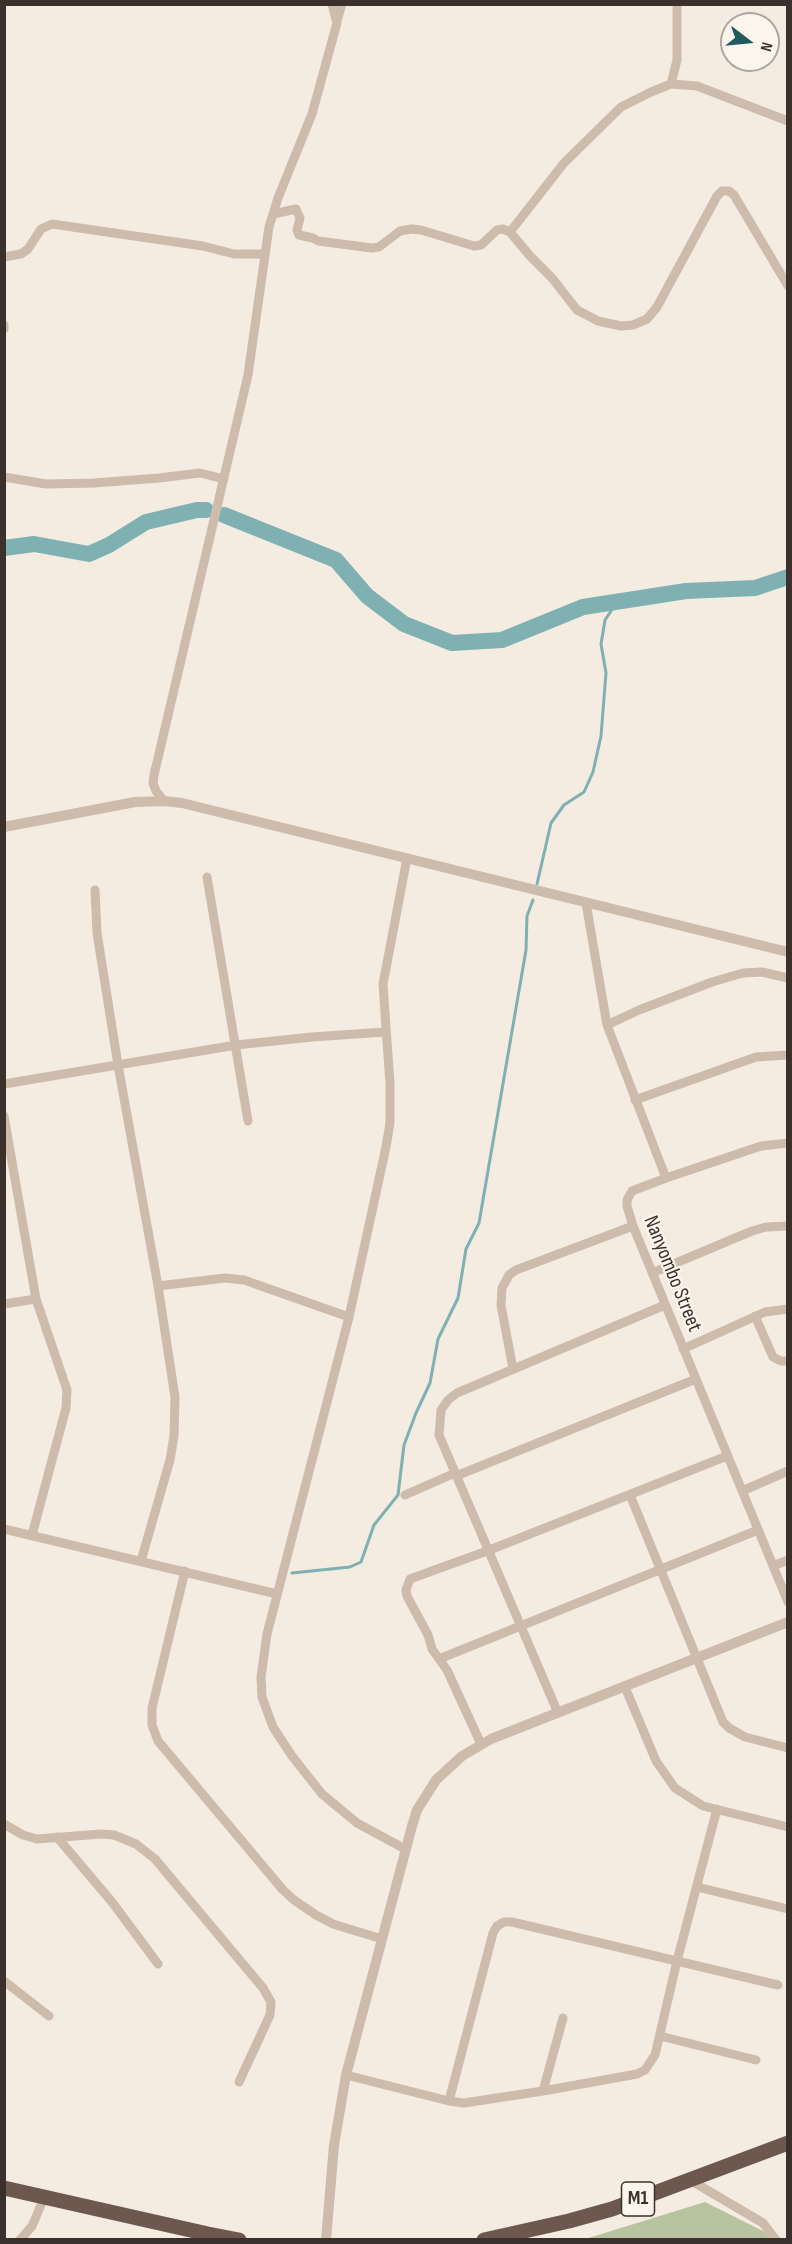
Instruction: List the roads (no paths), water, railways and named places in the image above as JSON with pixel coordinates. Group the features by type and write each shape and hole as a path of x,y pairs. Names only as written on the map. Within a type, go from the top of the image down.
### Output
{"highway":[{"name":"M1","path":"484,2240 558,2224 612,2209 788,2143"},
{"path":"4,2188 207,2237 239,2240"}],"street":[{"path":"332,4 337,23"},
{"path":"164,801 156,791 153,783 154,775 248,375 273,214 307,129 342,4"},
{"path":"671,84 676,60 677,4"},
{"path":"510,231 564,163 621,107 671,84 697,86 788,121"},
{"path":"273,214 296,209 300,218 297,230 299,235 318,241 372,248 379,247 400,231 411,229 474,246 481,245 497,230 510,231 561,288 577,310 598,321 621,326 633,325 646,319 657,307 717,196 722,191 729,191 734,195 788,286"},
{"path":"4,257 21,254 28,249 41,229 52,224 202,246 234,254 265,254"},
{"path":"4,477 46,484 94,483 159,478 190,472 224,479"},
{"path":"4,827 135,802 164,801 200,806 788,952"},
{"path":"405,1850 368,1831 334,1806 292,1756 273,1727 262,1697 261,1677 267,1634 350,1317 390,1123 384,973 407,858"},
{"path":"207,877 248,1121"},
{"path":"94,890 97,933 118,1065 158,1286 175,1397 174,1428 167,1471 141,1561"},
{"path":"586,903 607,1025 666,1178 761,1146 788,1143"},
{"path":"607,1025 711,982 743,973 762,972 788,978"},
{"path":"4,1084 236,1045 312,1036 385,1032"},
{"path":"635,1100 756,1057 788,1055"},
{"path":"4,1116 36,1299 65,1380 67,1399 32,1535"},
{"name":"Nanyombo Street","path":"666,1178 632,1191 627,1206 665,1305 788,1602"},
{"path":"513,1369 501,1305 502,1288 509,1275 516,1270 633,1226"},
{"path":"652,1273 752,1231 766,1227 788,1226"},
{"path":"158,1286 225,1278 244,1280 350,1317"},
{"path":"4,1304 36,1299"},
{"path":"558,1713 439,1435 441,1410 457,1393 665,1305"},
{"path":"683,1349 755,1316 777,1309 788,1309"},
{"path":"755,1316 773,1356 776,1360 788,1361"},
{"path":"405,1495 696,1379"},
{"path":"481,1744 407,1596 407,1584 410,1579 728,1456"},
{"path":"742,1491 788,1471"},
{"path":"630,1495 723,1722 745,1737 788,1748"},
{"path":"4,1529 277,1594"},
{"path":"440,1659 662,1571 758,1530"},
{"path":"773,1566 788,1560"},
{"path":"185,1571 152,1708 152,1725 158,1741 283,1890 294,1900 333,1924 382,1939"},
{"path":"326,2240 334,2145 346,2075 405,1850 417,1810 431,1787 448,1768 481,1744 696,1656 788,1622"},
{"path":"625,1687 656,1761 683,1795 703,1806 788,1827"},
{"path":"346,2075 464,2103 637,2074 645,2070 655,2055 717,1809"},
{"path":"4,1824 29,1838 114,1835 146,1850 264,1988 271,2002 270,2015 239,2082"},
{"path":"57,1837 112,1902 158,1964"},
{"path":"697,1887 788,1909"},
{"path":"449,2101 493,1934 497,1926 504,1922 778,1985"},
{"path":"4,1981 49,2016"},
{"path":"543,2091 563,2018"},
{"path":"660,2036 756,2060"},
{"path":"690,2180 763,2223 776,2240"},
{"path":"20,2240 32,2226 44,2198"}],"waterway":[{"path":"4,548 34,544 89,554 109,545 146,522 206,510"},
{"path":"224,515 336,560 367,596 404,624 452,643 502,640 583,607 686,591 755,588 788,577"},
{"path":"537,884 551,823 564,805 584,792 593,772 601,736 606,673 601,644 605,620 617,602"},
{"path":"292,1573 350,1567 361,1562 374,1525 398,1495 404,1445 430,1383 438,1339 458,1298 466,1249 479,1223 526,950 527,916 533,900"}]}
